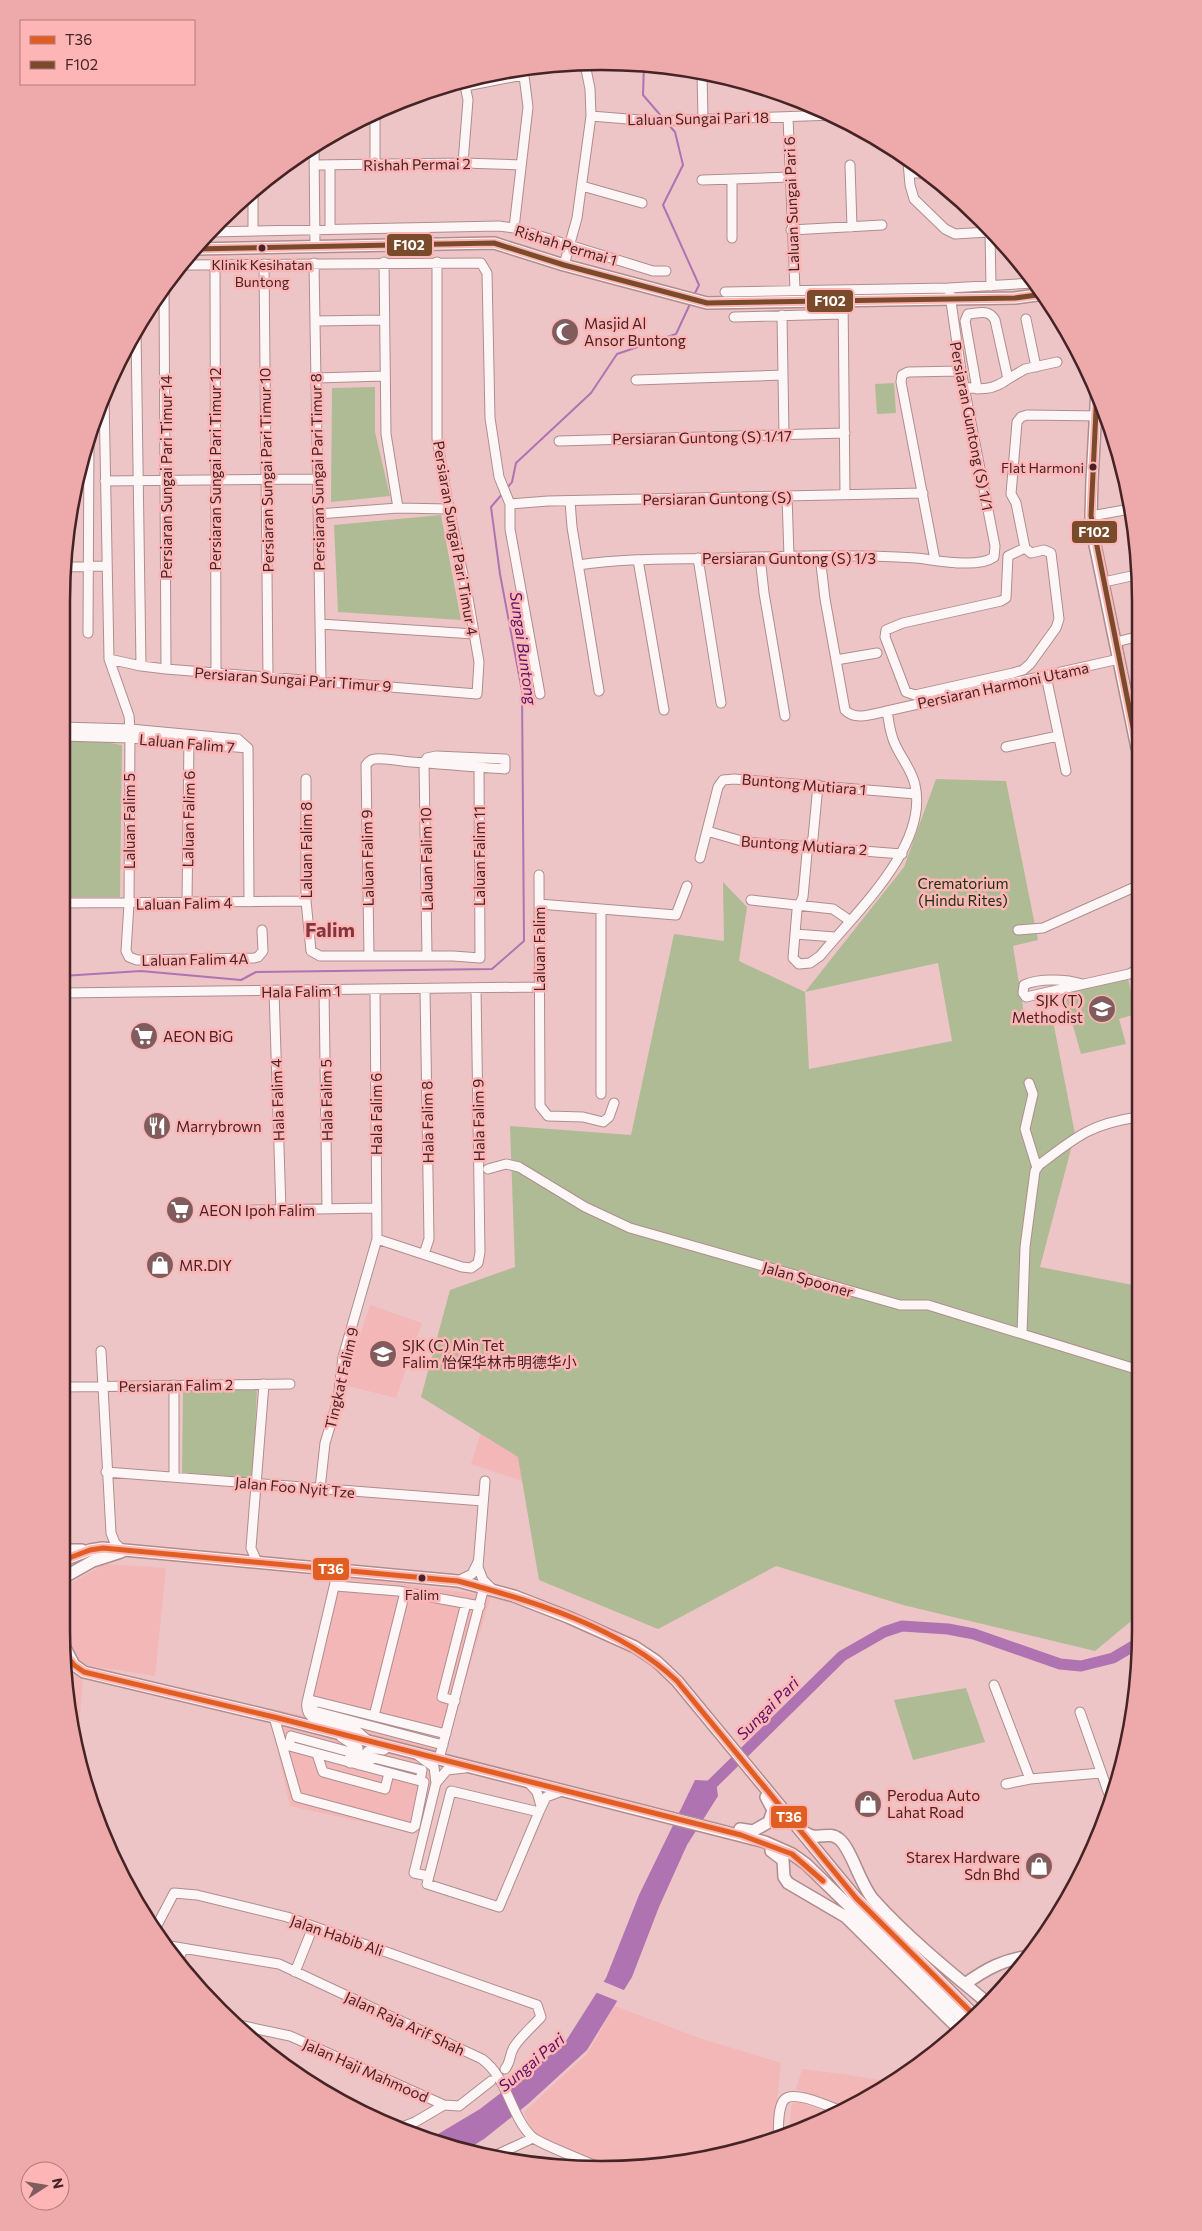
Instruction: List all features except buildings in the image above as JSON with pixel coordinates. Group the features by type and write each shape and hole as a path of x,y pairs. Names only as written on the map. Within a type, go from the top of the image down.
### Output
{"main road":[{"path":"204,249 494,243 564,265 707,303 842,302 949,294 1038,299"},
{"path":"1015,298 1035,295"},
{"path":"1098,416 1094,516 1097,549 1119,659 1132,705"},
{"path":"70,1558 94,1549"},
{"path":"70,1574 99,1558 126,1549"},
{"path":"70,1550 126,1549 458,1581 488,1588 568,1617 635,1647 656,1662 677,1681 820,1855 852,1902 963,2017"},
{"path":"71,1659 77,1668 84,1672 274,1717 741,1834 792,1854 852,1902 970,2011"},
{"path":"704,1826 733,1827 753,1831 763,1827 772,1816 771,1804 738,1756"},
{"path":"798,1829 815,1838 830,1835 843,1842 856,1871 872,1898 982,1998"},
{"path":"741,1834 780,1855 784,1860 786,1881 846,1917 955,2025"},
{"path":"820,1855 822,1842 838,1838"},
{"path":"803,1892 794,1880 792,1871 798,1866 811,1869"},
{"path":"965,1984 988,1967 1018,1958"}],"street":[{"path":"564,265 570,247 582,186 591,116 590,89 586,70"},
{"path":"514,228 528,107 524,76"},
{"path":"702,80 703,119"},
{"path":"463,162 468,100 466,88"},
{"name":"Laluan Sungai Pari 18","path":"591,116 652,121 816,116"},
{"name":"Laluan Sungai Pari 6","path":"788,117 791,230 795,290"},
{"path":"375,121 375,165"},
{"path":"314,154 315,247"},
{"name":"Rishah Permai 2","path":"314,165 463,162 521,165"},
{"path":"330,165 330,229"},
{"path":"850,165 852,227"},
{"path":"909,168 914,199 945,229 955,234 982,232"},
{"path":"909,172 914,172"},
{"path":"702,180 790,177"},
{"path":"732,180 732,238"},
{"path":"582,186 642,203"},
{"path":"252,201 253,231"},
{"name":"Rishah Permai 1","path":"220,232 500,226 514,228 570,247 653,271 666,272"},
{"path":"791,230 882,226"},
{"path":"990,241 990,286"},
{"path":"191,265 475,261 485,267 487,273 490,418 499,477 510,504 510,529 540,694"},
{"path":"384,262 386,434 398,508"},
{"name":"Persiaran Sungai Pari Timur 4","path":"437,262 437,438 479,662 477,694"},
{"name":"Persiaran Sungai Pari Timur 8","path":"314,263 321,680"},
{"name":"Persiaran Sungai Pari Timur 10","path":"264,264 268,677"},
{"name":"Persiaran Sungai Pari Timur 12","path":"215,265 216,673"},
{"name":"Laluan Sungai Pari 6","path":"725,292 843,289 949,294 990,286 1026,284"},
{"path":"843,289 846,494"},
{"name":"Persiaran Guntong (S) 1/1","path":"949,294 961,371 996,553"},
{"name":"Persiaran Sungai Pari Timur 14","path":"164,299 167,480 166,669"},
{"path":"977,389 965,321 968,314 986,312 992,314 1008,379"},
{"path":"734,317 843,314"},
{"path":"782,315 784,436"},
{"path":"1026,319 1036,367"},
{"path":"315,320 384,320"},
{"path":"136,345 141,666"},
{"path":"964,387 977,389 995,388 1014,374 1057,362"},
{"path":"935,560 901,382 902,375 908,372 961,371"},
{"path":"636,380 783,375"},
{"path":"316,378 385,376"},
{"name":"Laluan Falim 5","path":"104,413 109,659 129,716 130,734 129,904"},
{"path":"1025,548 1008,556 1008,592 1006,598 1001,601 903,622 886,630 884,637 906,692 915,695 1023,670 1030,664 1056,628 1059,611 1051,553 1044,550 1031,553 1025,548 1016,503 1011,494 1017,422 1021,417 1027,415 1098,416"},
{"name":"Persiaran Guntong (S) 1/17","path":"560,441 845,433"},
{"path":"88,463 90,566 88,633"},
{"path":"105,481 318,479"},
{"name":"Persiaran Guntong (S)","path":"510,504 923,493"},
{"path":"787,496 789,556"},
{"path":"570,501 572,528 599,691"},
{"path":"318,514 398,508 449,509"},
{"path":"1094,516 1124,510"},
{"name":"Persiaran Guntong (S) 1/3","path":"578,565 638,560 789,556 983,562 989,561 996,553"},
{"path":"820,556 824,599 836,660 877,654"},
{"path":"760,557 764,593 786,716"},
{"path":"698,558 721,703"},
{"path":"638,560 664,710"},
{"path":"71,567 108,566"},
{"path":"1104,582 1131,575"},
{"path":"320,624 474,634"},
{"path":"1116,642 1132,638"},
{"name":"Persiaran Sungai Pari Timur 9","path":"109,659 166,669 477,694"},
{"name":"Persiaran Harmoni Utama","path":"836,660 845,710 849,715 856,717 1119,659"},
{"path":"1046,676 1066,771"},
{"path":"818,786 813,838 807,853 803,897 797,910 793,958 799,964 815,960 893,870 902,854 916,811 916,794 910,772 894,742 887,711"},
{"path":"70,728 130,734"},
{"name":"Laluan Falim 7","path":"70,736 130,734 189,739 248,748 249,902"},
{"path":"1006,747 1058,736"},
{"name":"Laluan Falim 6","path":"187,903 189,739"},
{"path":"436,756 505,759 505,769 424,763 427,758 436,756"},
{"name":"Laluan Falim 9","path":"369,956 365,770 369,761 374,759 424,763"},
{"name":"Laluan Falim 10","path":"424,763 427,956"},
{"name":"Laluan Falim 11","path":"427,956 480,958 479,767"},
{"name":"Laluan Falim 8","path":"306,779 306,901 311,951 320,956 369,956"},
{"name":"Buntong Mutiara 1","path":"700,858 718,787 720,783 728,779 916,794"},
{"name":"Buntong Mutiara 2","path":"707,831 745,842 902,854"},
{"name":"Laluan Falim","path":"539,875 540,1106 545,1114 603,1122 609,1117 614,1103"},
{"path":"539,904 676,915 687,886"},
{"path":"1018,930 1043,928 1132,892"},
{"path":"751,900 833,909 849,920"},
{"name":"Laluan Falim 4","path":"70,904 306,901"},
{"name":"Laluan Falim 4A","path":"129,904 126,951 132,960 254,958 258,957 263,951 262,930"},
{"path":"601,909 601,1094"},
{"path":"795,934 835,937"},
{"path":"369,956 427,956"},
{"path":"1082,984 1072,981 1027,984 1022,989 1024,997 1082,984 1132,972"},
{"name":"Hala Falim 1","path":"70,993 539,987"},
{"name":"Hala Falim 9","path":"424,1254 462,1267 471,1268 478,1263 480,1252 476,988"},
{"name":"Hala Falim 8","path":"424,1254 429,1239 425,989"},
{"name":"Hala Falim 5","path":"324,990 327,1209"},
{"name":"Hala Falim 6","path":"375,990 377,1239"},
{"name":"Hala Falim 4","path":"274,991 281,1210"},
{"path":"1022,1334 1025,1247 1037,1168 1025,1129 1033,1094 1029,1083"},
{"path":"1037,1168 1058,1150 1090,1129 1110,1122 1132,1118"},
{"name":"Jalan Spooner","path":"488,1169 506,1164 519,1167 586,1208 630,1228 900,1305 928,1305 1132,1368"},
{"path":"252,1210 377,1208"},
{"path":"377,1239 424,1254"},
{"name":"Tingkat Falim 9","path":"320,1489 326,1443 338,1400 343,1357 377,1239"},
{"path":"101,1351 106,1472 111,1533 115,1543 126,1549"},
{"path":"257,1562 251,1548 264,1384"},
{"name":"Persiaran Falim 2","path":"70,1387 290,1384"},
{"path":"174,1386 174,1476"},
{"name":"Jalan Foo Nyit Tze","path":"106,1472 483,1501"},
{"path":"439,1759 480,1606 488,1588 483,1580 478,1561 485,1481"},
{"path":"94,1549 111,1533"},
{"path":"240,1560 251,1548"},
{"path":"458,1581 472,1574 478,1561"},
{"path":"338,1570 307,1712 312,1719 355,1730 368,1741"},
{"path":"336,1586 405,1592 480,1606"},
{"path":"374,1716 405,1592"},
{"path":"455,1701 442,1697 466,1603"},
{"path":"994,1685 1030,1779"},
{"path":"311,1700 446,1734"},
{"path":"311,1700 314,1711 443,1745"},
{"path":"1080,1712 1107,1790"},
{"path":"274,1717 285,1745 295,1794 301,1799 412,1828 415,1826 425,1784 420,1781 285,1745"},
{"path":"338,1733 343,1740 354,1743 358,1748 359,1765"},
{"path":"285,1745 291,1736 350,1752 359,1765"},
{"path":"359,1765 368,1750 372,1748 384,1750 391,1747"},
{"path":"412,1752 431,1763 436,1772 436,1783 414,1873 428,1876"},
{"path":"317,1754 322,1772 385,1789 389,1773"},
{"path":"359,1765 374,1758 422,1770 420,1781"},
{"path":"436,1783 447,1770 475,1768"},
{"path":"1006,1784 1030,1779 1101,1772"},
{"path":"528,1782 537,1792 540,1809"},
{"path":"540,1809 451,1791 428,1876 427,1882 429,1886 500,1907 540,1809 548,1795 565,1791"},
{"name":"Jalan Habib Ali","path":"158,1923 170,1897 177,1892 287,1917 538,2005 541,2017 514,2047 510,2054 510,2063 505,2069"},
{"path":"295,1972 313,1927"},
{"name":"Jalan Raja Arif Shah","path":"176,1948 261,1960 295,1972 482,2060 491,2066 504,2086 523,2124 533,2138"},
{"path":"181,1954 183,1949"},
{"name":"Jalan Haji Mahmood","path":"249,2027 290,2036 362,2070 444,2105 459,2106 491,2081"},
{"path":"779,2131 780,2109 784,2100 788,2097 802,2097 832,2108"},
{"path":"408,2125 444,2105"},
{"path":"502,2152 533,2138 584,2161"}],"shaded area":[{"name":"SJK (C) Min Tet Falim 怡保华林市明德华小","path":"370,1305 422,1323 396,1398 344,1385"},
{"path":"482,1429 573,1498 471,1464"},
{"path":"105,1564 166,1568 155,1676 84,1665 79,1728 71,1665 70,1584"},
{"path":"331,1574 491,1596 419,1834 290,1806 268,1708 302,1715"},
{"path":"695,1780 716,1781 718,1796 687,1845 659,1907 632,1977 587,2050 528,2104 474,2145 437,2135 480,2109 564,2044 606,1978 639,1895"},
{"path":"615,2006 699,2038 781,2063 774,2132 705,2151 636,2160 601,2161 534,2137 524,2112 587,2054"},
{"path":"802,2069 882,2080 839,2104 796,2089"},
{"path":"801,2102 824,2111 789,2127 792,2103"}],"green space":[{"path":"894,383 896,413 877,414 875,384"},
{"path":"375,387 375,432 390,496 331,502 332,388"},
{"path":"441,515 461,620 338,612 334,525"},
{"path":"70,740 122,745 120,897 70,897"},
{"name":"Crematorium (Hindu Rites)","path":"936,779 1006,781 1038,940 1013,946 1026,1026 1053,1021 1075,1134 1040,1267 1132,1285 1132,1616 1130,1622 1095,1651 903,1605 776,1566 658,1629 539,1580 518,1457 421,1397 450,1290 515,1267 510,1126 631,1135 674,934 724,941 723,882 747,907 739,961 805,992 904,867","holes":["938,963 952,1041 809,1069 805,992"]},
{"name":"SJK (T) Methodist","path":"1128,979 1132,996 1132,1015 1119,1019 1126,1044 1081,1054 1063,991"},
{"path":"257,1388 253,1478 182,1473 183,1390"},
{"path":"966,1688 985,1742 913,1760 894,1700"}],"pier":[{"path":"602,1981 626,1991 620,2002 595,1992"}],"waterway":[{"name":"Sungai Buntong","path":"644,72 643,95 662,117"},
{"name":"Sungai Buntong","path":"668,124 675,132 683,165 663,205 699,285 694,295"},
{"name":"Sungai Buntong","path":"508,487 512,482 516,463 591,393 617,354 676,334 690,304"},
{"name":"Sungai Buntong","path":"70,975 141,971 241,980 256,972 492,969 524,941 522,691 500,574 491,507 503,493"},
{"name":"Sungai Pari","path":"705,1791 842,1656 884,1632 902,1626 948,1629 974,1634 1060,1664 1081,1666 1113,1658 1132,1647"}],"transit line":[{"name":"F102","path":"204,249 494,243 564,265 707,303 1015,298 1035,295"},
{"name":"F102","path":"1096,409 1091,516 1132,722"},
{"name":"T36","path":"70,1558 90,1550 103,1548 458,1581 545,1607 602,1631 629,1645 677,1681 856,1898 970,2011"},
{"name":"T36","path":"71,1661 84,1672 274,1717 741,1835 792,1854 823,1881"}],"place":[{"name":"Klinik Kesihatan Buntong","path":"262,248"},
{"name":"Masjid Al Ansor Buntong","path":"565,332"},
{"name":"Flat Harmoni","path":"1093,467"},
{"name":"SJK (T) Methodist","path":"1102,1009"},
{"name":"AEON BiG","path":"144,1036"},
{"name":"Marrybrown","path":"157,1126"},
{"name":"AEON Ipoh Falim","path":"180,1210"},
{"name":"MR.DIY","path":"160,1265"},
{"name":"SJK (C) Min Tet Falim 怡保华林市明德华小","path":"383,1354"},
{"name":"Falim","path":"422,1578"},
{"name":"Perodua Auto Lahat Road","path":"868,1804"},
{"name":"Starex Hardware Sdn Bhd","path":"1039,1866"}],"district":[{"name":"Falim","path":"330,929"}]}
